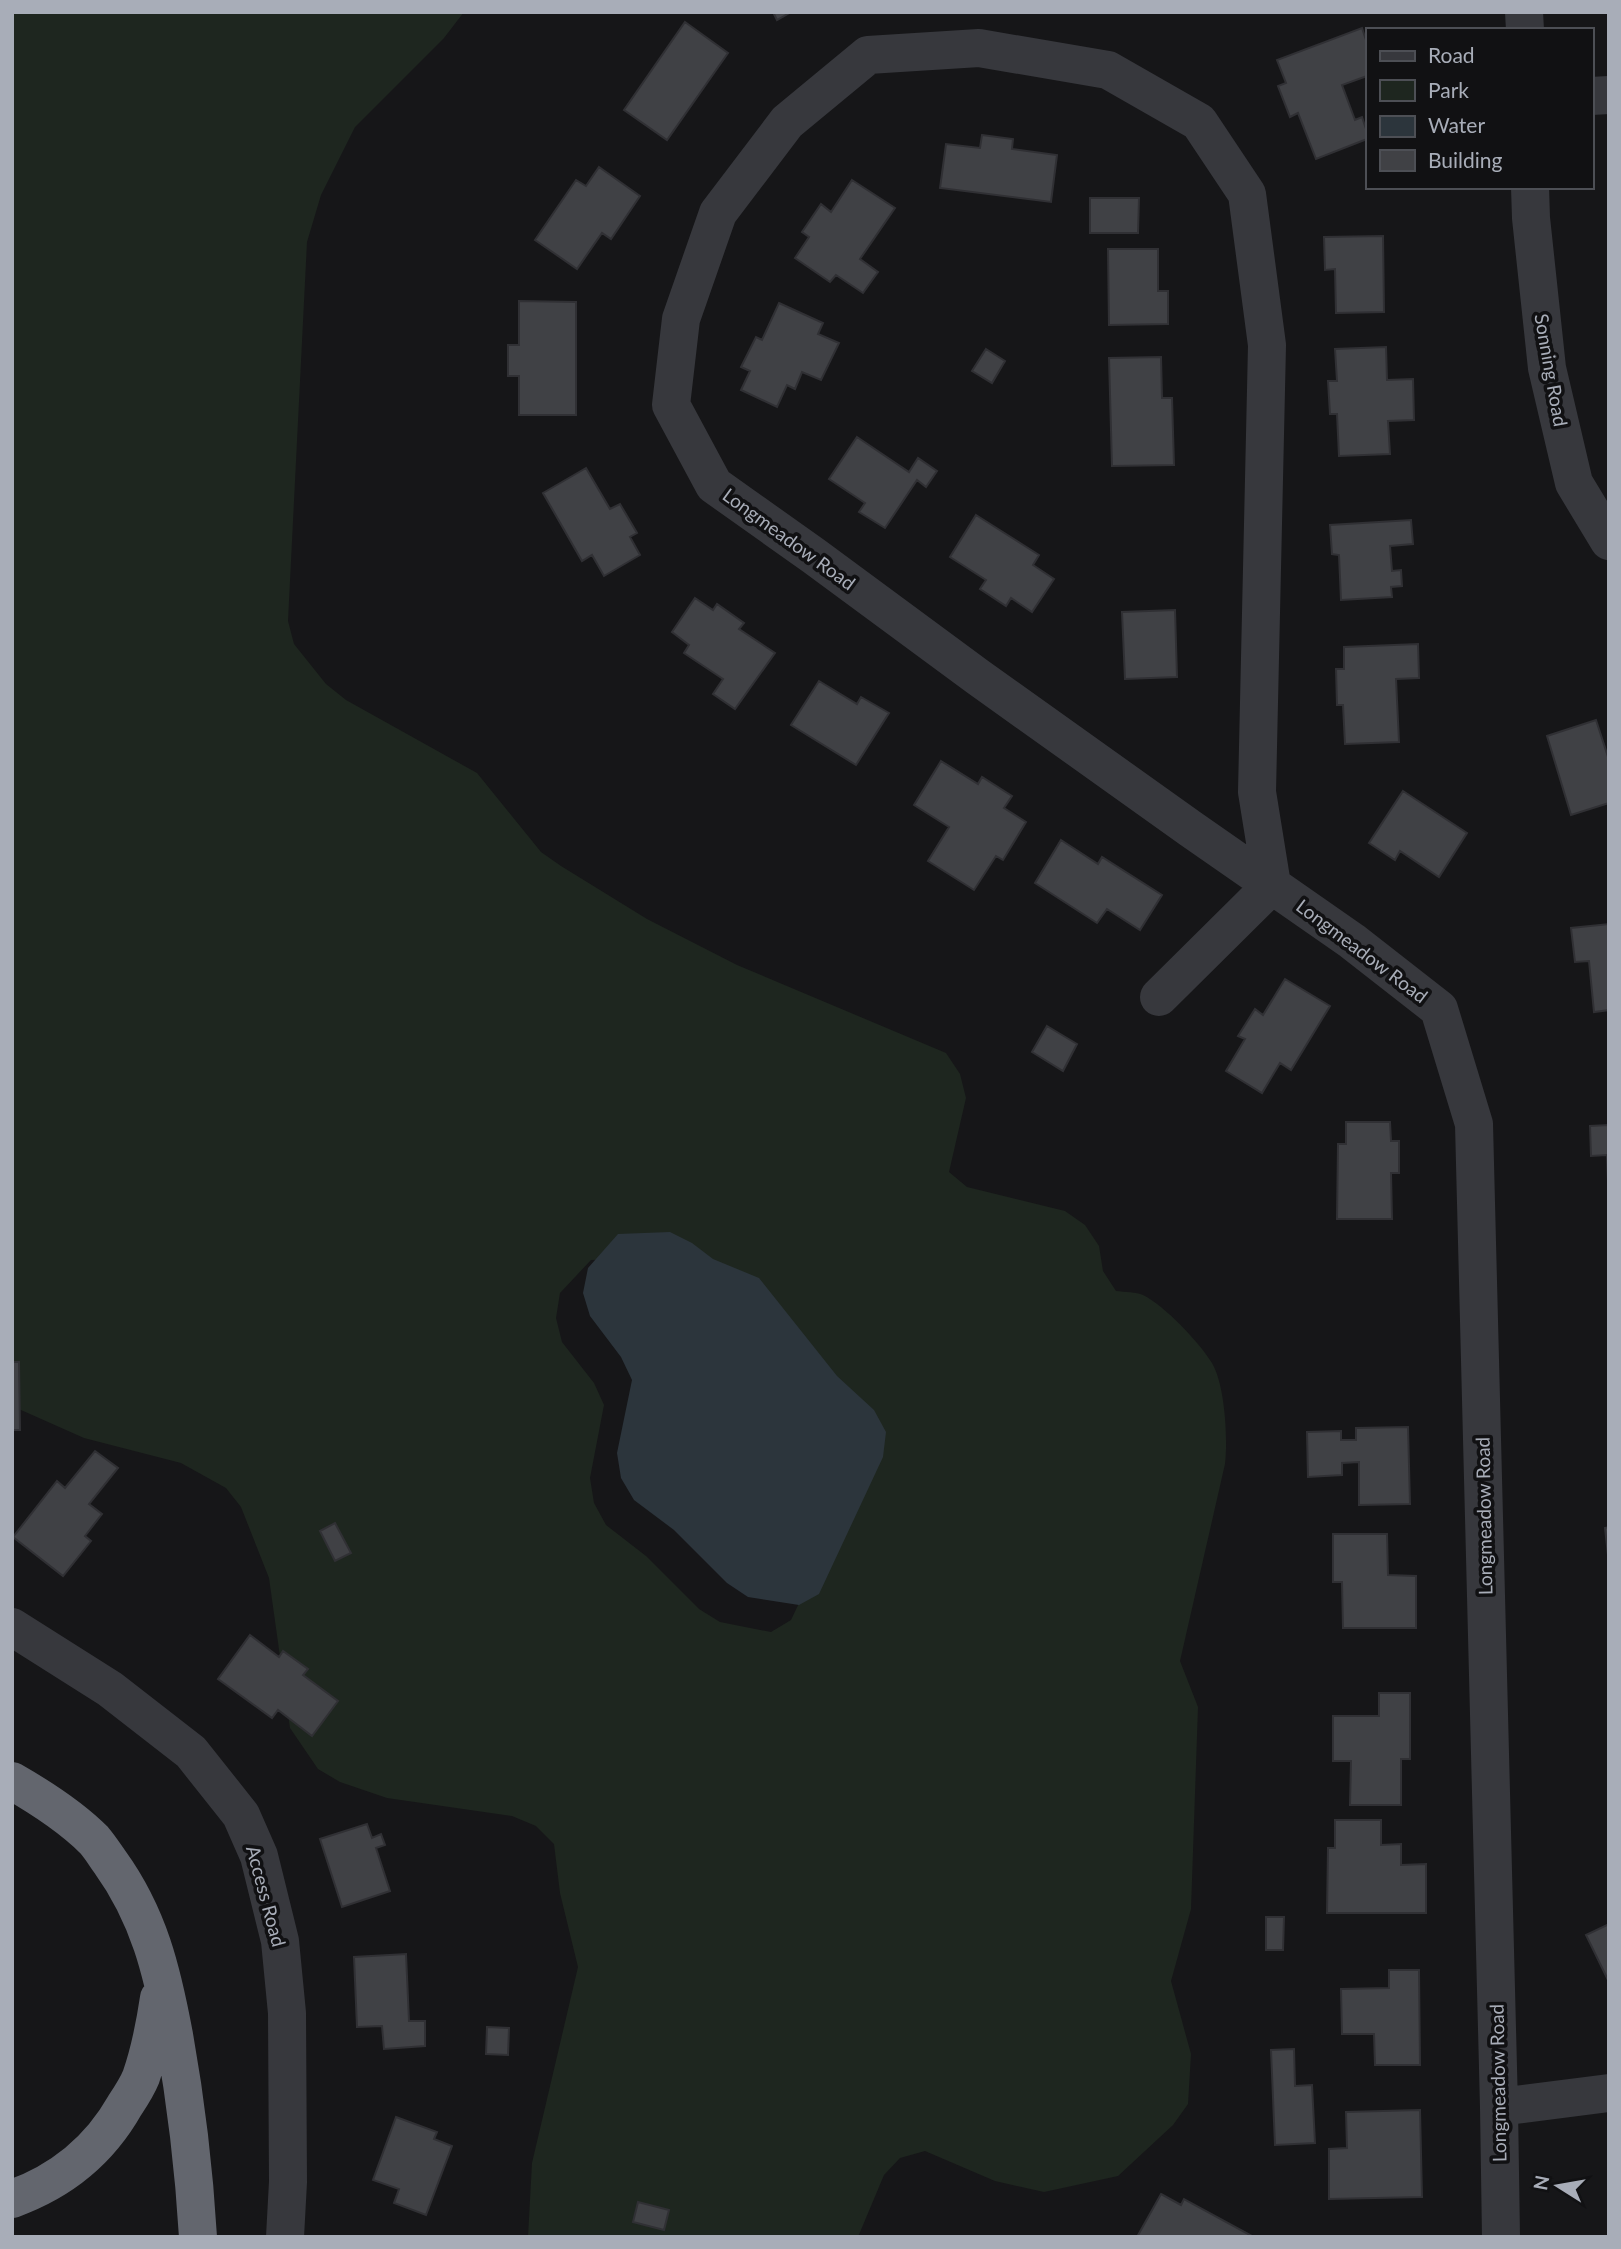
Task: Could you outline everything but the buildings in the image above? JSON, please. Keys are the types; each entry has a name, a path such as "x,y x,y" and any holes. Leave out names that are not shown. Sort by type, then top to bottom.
{"highway":[{"path":"14,1782 58,1811 94,1841 128,1886 149,1931 163,1975 186,2098 198,2237"},
{"path":"12,2199 39,2190 80,2163 112,2128 140,2080 154,2035 163,1975"}],"street":[{"name":"Longmeadow Road","path":"1272,885 1257,792 1267,345 1247,194 1199,122 1108,70 979,48 868,55 787,122 718,213 681,319 671,405 714,485 814,555 978,677 1272,885 1352,941 1439,1009 1474,1124 1501,2237"},
{"name":"Sonning Road","path":"1530,189 1547,368 1574,483 1609,541"},
{"path":"1159,997 1272,885"},
{"name":"Access Road","path":"12,1627 110,1689 191,1752 241,1815 246,1826 259,1856 282,1953 287,2013 288,2182 285,2237"},
{"path":"1499,2107 1609,2093"}],"green space":[{"path":"12,12 464,12 444,38 355,127 321,195 307,242 288,621 294,644 326,684 346,700 477,773 541,852 561,866 647,919 737,965 946,1053 960,1074 966,1098 949,1172 967,1187 1065,1211 1085,1225 1099,1246 1103,1271 1116,1291 1143,1295 1152,1300 1190,1335 1212,1363 1220,1384 1224,1412 1225,1464 1180,1661 1198,1707 1191,1909 1171,1981 1191,2054 1188,2104 1173,2125 1118,2176 1044,2192 995,2181 925,2151 900,2158 884,2175 858,2237 528,2237 532,2163 578,1967 560,1893 554,1844 536,1826 512,1816 387,1798 340,1782 318,1769 290,1728 269,1578 241,1507 226,1488 181,1463 84,1438 12,1406","holes":["642,1258 856,1483 791,1620 771,1632 720,1622 699,1609 646,1556 606,1525 594,1503 590,1478 604,1405 594,1383 562,1342 556,1318 560,1293 591,1260"]}],"water":[{"path":"670,1232 692,1243 713,1259 759,1278 837,1376 874,1410 886,1432 883,1457 819,1594 799,1605 748,1597 727,1583 674,1530 634,1500 621,1478 617,1453 632,1380 621,1357 590,1316 583,1293 588,1268 618,1234"}]}
